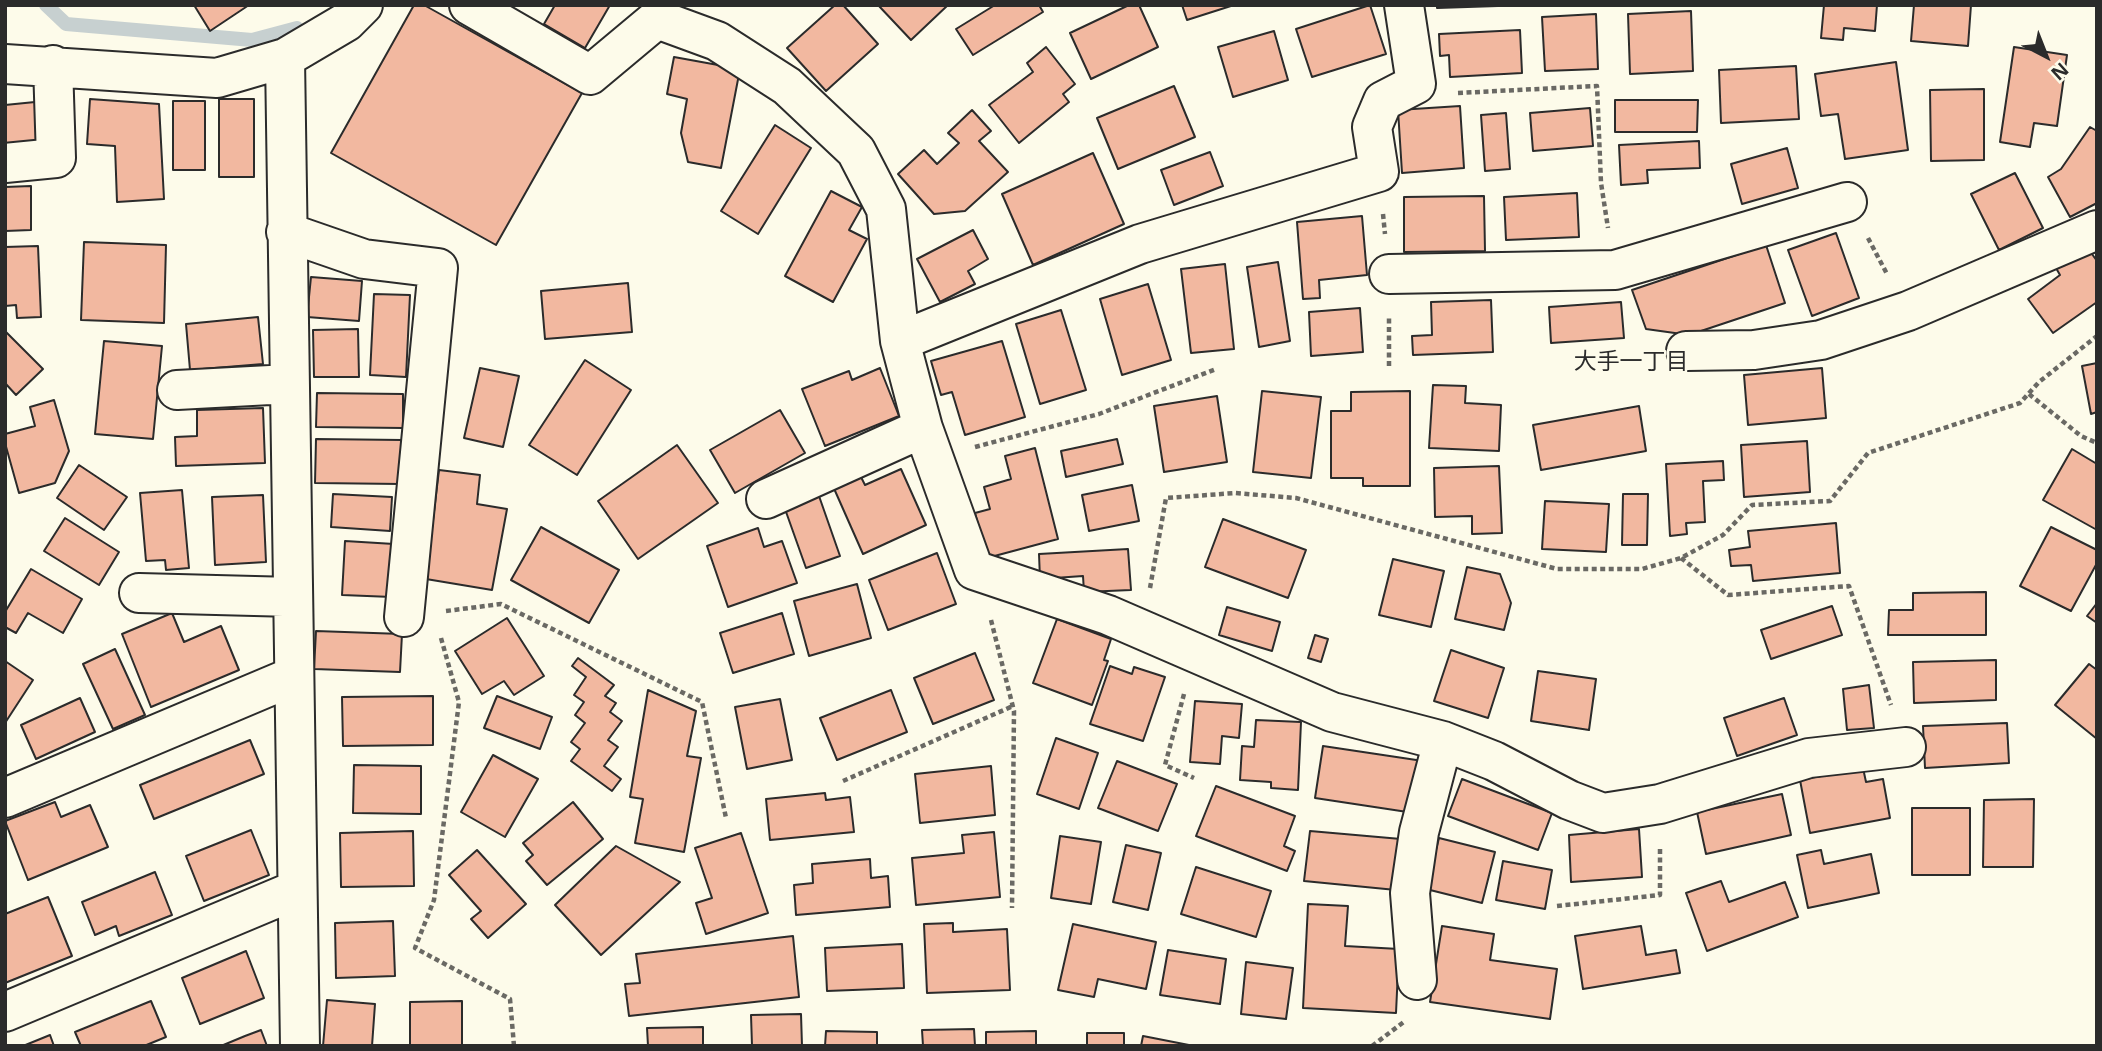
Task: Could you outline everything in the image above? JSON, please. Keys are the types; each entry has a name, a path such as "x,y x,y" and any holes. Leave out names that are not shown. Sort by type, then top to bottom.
{"street":[{"path":"5,64 53,65 217,78 285,58 346,22 363,5"},
{"path":"470,5 590,75 657,19 717,41 787,86 856,151 886,209 900,341 929,443 974,570 1108,615 1332,712 1443,741 1494,761 1569,800 1603,813 1660,804 1809,758 1906,747"},
{"path":"900,341 1140,244 1379,172 1372,127 1383,101 1416,84 1404,5"},
{"path":"285,58 300,1046"},
{"path":"5,163 56,158 53,65"},
{"path":"1389,274 1615,270 1847,202"},
{"path":"1686,351 1754,350 1821,340 1908,311 2097,230"},
{"path":"286,232 364,259 438,268 404,617"},
{"path":"177,390 289,384"},
{"path":"766,499 929,443"},
{"path":"139,593 293,597"},
{"path":"5,797 294,676"},
{"path":"1417,980 1410,893 1419,832 1443,741"},
{"path":"5,1012 296,890"}],"path":[{"path":"1416,84 1443,93 1597,86 1601,183 1615,270"},
{"path":"1379,172 1389,274"},
{"path":"1847,202 1908,311"},
{"path":"1142,630 1166,498 1236,493 1296,498 1557,569 1642,569 1681,558 1723,535 1752,505 1830,501 1868,453 2020,403 2039,382 2097,336"},
{"path":"929,443 1099,414 1216,369"},
{"path":"2029,394 2081,436 2097,443"},
{"path":"1681,558 1728,595 1849,586 1906,747"},
{"path":"974,570 985,594 1013,706 1012,908"},
{"path":"404,617 501,604 702,702 726,818"},
{"path":"404,617 442,639 458,702 434,900 415,948 510,999 514,1046"},
{"path":"1194,778 1165,765 1195,653"},
{"path":"843,781 1013,706"},
{"path":"1557,906 1660,895 1660,804"}],"building":[{"path":"194,5 249,5 210,31"},
{"path":"414,5 424,5 582,93 496,245 331,153"},
{"path":"555,5 610,5 585,48 544,24"},
{"path":"835,5 843,5 878,44 826,91 787,48"},
{"path":"878,5 948,5 911,40"},
{"path":"995,5 1039,5 1043,12 973,55 956,29"},
{"path":"1129,5 1139,5 1158,47 1091,79 1070,33"},
{"path":"1182,5 1234,5 1187,20"},
{"path":"1370,5 1386,54 1312,77 1296,29"},
{"path":"1437,5 1498,5 1498,6 1437,8"},
{"path":"1824,5 1877,5 1875,31 1844,28 1843,40 1821,38"},
{"path":"1914,5 1971,5 1968,46 1911,41"},
{"path":"1691,11 1693,71 1630,74 1628,14"},
{"path":"1596,14 1598,69 1545,71 1542,17"},
{"path":"1520,30 1522,73 1450,77 1449,55 1440,56 1439,34"},
{"path":"1274,31 1288,80 1233,97 1218,47"},
{"path":"1046,47 1075,84 1063,94 1069,102 1019,143 989,105 1033,72 1027,63"},
{"path":"2014,47 2067,55 2057,126 2034,123 2030,147 2000,142"},
{"path":"674,57 740,69 721,168 688,162 681,133 687,99 667,94"},
{"path":"1896,62 1908,150 1845,159 1838,114 1821,116 1815,74"},
{"path":"1796,66 1799,119 1721,123 1719,70"},
{"path":"1174,86 1195,137 1118,169 1097,118"},
{"path":"1984,89 1984,160 1931,161 1930,90"},
{"path":"90,99 159,104 164,199 117,202 115,146 87,144"},
{"path":"219,99 254,99 254,177 219,177"},
{"path":"1615,100 1698,100 1697,132 1615,132"},
{"path":"173,101 205,101 205,170 173,170"},
{"path":"35,102 38,143 5,146 5,105"},
{"path":"1460,106 1464,168 1402,173 1398,110"},
{"path":"1590,108 1593,146 1533,151 1530,113"},
{"path":"972,110 991,131 979,141 1008,172 965,211 934,214 898,174 924,150 937,164 959,143 948,133"},
{"path":"1506,113 1510,169 1485,171 1481,115"},
{"path":"775,125 811,148 758,234 721,211"},
{"path":"2090,127 2097,131 2097,203 2070,217 2048,177 2061,169"},
{"path":"1699,141 1700,168 1647,170 1648,183 1621,185 1619,145"},
{"path":"1787,148 1798,188 1742,204 1731,164"},
{"path":"1210,152 1223,186 1174,205 1161,170"},
{"path":"1093,153 1124,224 1033,265 1002,194"},
{"path":"2015,173 2043,228 1999,250 1971,194"},
{"path":"31,186 31,230 5,231 5,187"},
{"path":"831,191 862,207 849,230 867,239 833,302 785,276"},
{"path":"1577,193 1579,237 1506,240 1504,197"},
{"path":"1484,196 1485,251 1404,252 1404,197"},
{"path":"1362,216 1367,275 1319,280 1320,298 1303,299 1297,222"},
{"path":"973,230 988,259 968,271 975,284 940,302 917,259"},
{"path":"1836,233 1859,298 1812,316 1788,250"},
{"path":"84,242 166,245 164,323 81,320"},
{"path":"1766,245 1785,303 1689,335 1646,329 1632,290"},
{"path":"38,246 41,317 17,318 16,305 5,306 5,247"},
{"path":"2087,247 2097,261 2097,302 2053,333 2028,299 2060,275 2056,268"},
{"path":"1278,262 1290,341 1259,347 1247,267"},
{"path":"1225,264 1234,349 1191,353 1181,269"},
{"path":"311,277 362,281 359,321 307,317"},
{"path":"628,283 632,332 545,339 541,291"},
{"path":"1148,284 1171,360 1122,375 1100,299"},
{"path":"374,294 410,295 406,377 370,375"},
{"path":"1491,300 1493,352 1413,355 1412,336 1432,335 1431,302"},
{"path":"1621,302 1624,338 1551,343 1549,307"},
{"path":"1360,308 1363,352 1311,356 1309,312"},
{"path":"1061,310 1086,390 1040,404 1016,324"},
{"path":"258,317 263,364 190,370 186,324"},
{"path":"358,329 359,377 314,377 313,330"},
{"path":"5,331 43,369 16,395 5,383"},
{"path":"104,341 162,346 153,439 95,434"},
{"path":"1002,341 1025,417 965,435 952,392 941,395 931,361"},
{"path":"585,360 631,390 577,475 529,445"},
{"path":"2097,363 2097,412 2091,414 2082,366"},
{"path":"480,368 519,376 503,447 464,438"},
{"path":"880,368 899,416 825,446 802,389 849,371 852,380"},
{"path":"1822,368 1826,418 1748,425 1744,375"},
{"path":"1433,385 1466,386 1465,403 1501,405 1499,451 1429,448"},
{"path":"1262,391 1321,397 1311,478 1253,472"},
{"path":"1410,391 1410,486 1363,486 1363,478 1331,478 1331,411 1351,411 1351,392"},
{"path":"317,393 403,394 403,428 316,427"},
{"path":"1217,396 1227,462 1164,472 1154,406"},
{"path":"54,400 69,451 55,483 19,493 5,434 35,426 30,407"},
{"path":"1639,406 1646,451 1541,470 1533,425"},
{"path":"263,408 265,463 176,466 175,437 197,436 197,410"},
{"path":"780,410 805,453 735,493 710,450"},
{"path":"316,439 402,440 401,484 315,483"},
{"path":"1117,439 1123,464 1066,477 1061,451"},
{"path":"1807,441 1810,492 1744,497 1741,445"},
{"path":"677,445 718,503 638,559 598,501"},
{"path":"1035,448 1058,539 987,558 975,513 990,509 984,487 1011,479 1005,456"},
{"path":"2072,449 2097,464 2097,530 2043,500"},
{"path":"1723,461 1724,480 1703,481 1705,522 1686,523 1687,534 1670,536 1666,464"},
{"path":"79,465 127,497 104,530 57,498"},
{"path":"1499,466 1502,533 1472,534 1472,516 1435,517 1434,468"},
{"path":"901,469 926,525 863,554 832,484 859,473 865,485"},
{"path":"439,470 480,475 477,504 507,509 492,590 426,579"},
{"path":"1132,485 1139,521 1089,531 1082,495"},
{"path":"182,490 189,568 166,570 165,560 146,561 140,493"},
{"path":"333,494 392,497 390,531 331,527"},
{"path":"1623,494 1648,494 1647,545 1622,545"},
{"path":"263,495 266,562 215,565 212,497"},
{"path":"819,496 840,556 806,568 785,509"},
{"path":"1545,501 1609,504 1606,552 1542,549"},
{"path":"65,518 119,552 99,585 44,551"},
{"path":"1223,519 1306,550 1288,598 1205,567"},
{"path":"1836,523 1840,573 1753,581 1751,565 1731,566 1729,550 1750,547 1748,531"},
{"path":"541,527 619,570 589,623 511,580"},
{"path":"2051,527 2097,550 2097,563 2071,611 2020,586"},
{"path":"758,528 764,547 782,541 797,583 728,607 707,546"},
{"path":"345,541 394,544 392,597 342,595"},
{"path":"1128,549 1131,590 1084,592 1083,576 1040,579 1039,554"},
{"path":"937,553 956,604 888,630 869,580"},
{"path":"1393,559 1444,571 1431,627 1379,615"},
{"path":"1467,567 1500,574 1511,603 1504,630 1455,619"},
{"path":"31,569 82,599 63,633 28,613 16,633 5,627 5,612"},
{"path":"857,584 871,638 809,656 794,601"},
{"path":"1986,592 1986,635 1888,635 1889,610 1913,610 1913,593"},
{"path":"2097,603 2097,623 2087,616"},
{"path":"1832,606 1842,635 1771,659 1761,630"},
{"path":"1227,607 1280,622 1272,651 1219,635"},
{"path":"172,613 184,642 221,626 239,670 151,707 122,634"},
{"path":"782,613 794,654 733,673 720,633"},
{"path":"507,618 544,676 514,695 504,681 482,694 455,651"},
{"path":"1057,619 1111,639 1104,660 1108,661 1092,705 1033,683"},
{"path":"316,631 402,634 400,672 314,669"},
{"path":"1315,635 1328,639 1321,662 1308,658"},
{"path":"115,649 145,715 113,729 83,664"},
{"path":"1451,650 1504,668 1488,718 1434,701"},
{"path":"975,653 994,700 933,724 914,678"},
{"path":"578,658 614,685 605,696 616,703 610,712 622,721 608,740 618,747 604,766 621,779 612,791 571,761 580,749 571,742 585,723 575,715 584,702 574,695 586,677 572,666"},
{"path":"1996,660 1996,700 1914,703 1913,662"},
{"path":"5,661 33,680 5,723"},
{"path":"2089,664 2097,670 2097,739 2055,705"},
{"path":"1110,666 1132,674 1134,667 1165,677 1143,741 1090,724"},
{"path":"1538,671 1596,679 1589,730 1531,721"},
{"path":"1869,685 1874,728 1847,730 1843,689"},
{"path":"648,690 696,711 687,756 701,758 684,852 635,843 643,799 630,797"},
{"path":"891,690 907,732 837,760 820,718"},
{"path":"433,696 433,745 343,746 342,697"},
{"path":"497,696 552,717 540,749 484,728"},
{"path":"80,698 95,732 36,759 21,725"},
{"path":"1784,698 1797,735 1737,756 1724,718"},
{"path":"780,699 792,760 747,769 735,707"},
{"path":"1195,701 1242,704 1239,738 1222,736 1220,764 1190,762"},
{"path":"1256,720 1301,722 1298,790 1271,788 1271,782 1240,780 1242,746 1254,747"},
{"path":"2007,723 2009,763 1925,768 1923,726"},
{"path":"1056,738 1098,753 1079,809 1037,794"},
{"path":"250,740 264,774 154,819 140,785"},
{"path":"1323,746 1423,761 1414,813 1315,798"},
{"path":"493,755 538,779 505,837 461,812"},
{"path":"1117,761 1177,784 1158,831 1098,808"},
{"path":"354,765 421,766 421,814 353,813"},
{"path":"991,766 995,815 920,823 915,774"},
{"path":"1863,768 1866,782 1883,779 1890,818 1810,833 1800,780"},
{"path":"1462,779 1552,813 1538,850 1448,816"},
{"path":"1216,786 1295,816 1284,846 1295,851 1287,871 1196,836"},
{"path":"825,793 826,800 850,797 854,832 770,840 766,799"},
{"path":"1782,794 1791,835 1706,854 1697,812"},
{"path":"2034,799 2033,867 1983,867 1984,800"},
{"path":"55,802 61,817 90,805 108,847 28,880 5,821"},
{"path":"573,802 603,839 547,885 526,861 533,855 523,843"},
{"path":"1912,808 1970,808 1970,875 1912,875"},
{"path":"1639,829 1642,877 1571,882 1569,835"},
{"path":"251,830 269,875 204,901 186,856"},
{"path":"413,831 414,886 341,887 340,833"},
{"path":"1310,831 1401,839 1396,890 1304,881"},
{"path":"994,832 1000,897 916,905 912,858 964,853 962,835"},
{"path":"741,833 768,913 706,934 696,903 712,898 695,848"},
{"path":"1060,836 1101,842 1091,904 1051,898"},
{"path":"1439,838 1495,852 1482,903 1426,889"},
{"path":"1126,845 1161,853 1148,910 1113,902"},
{"path":"616,846 680,882 601,955 555,905"},
{"path":"477,850 526,904 488,938 471,919 481,911 449,875"},
{"path":"1821,850 1824,864 1871,854 1879,893 1808,908 1797,855"},
{"path":"870,859 871,878 888,876 890,907 796,915 794,885 813,883 812,864"},
{"path":"1503,861 1552,870 1545,909 1496,900"},
{"path":"1196,867 1271,891 1256,937 1181,914"},
{"path":"155,872 172,915 119,936 116,926 95,935 82,902"},
{"path":"1721,881 1729,902 1785,882 1798,917 1707,951 1686,893"},
{"path":"48,897 72,956 5,983 5,914"},
{"path":"1308,904 1348,906 1345,946 1399,949 1396,1013 1303,1008"},
{"path":"393,921 395,976 336,978 335,923"},
{"path":"953,923 953,932 1007,929 1010,990 927,993 924,924"},
{"path":"1073,924 1156,942 1146,989 1098,979 1094,997 1058,990"},
{"path":"1442,926 1494,934 1490,960 1557,969 1550,1019 1430,1002"},
{"path":"1641,926 1646,955 1676,950 1680,973 1583,989 1575,936"},
{"path":"793,936 799,997 629,1016 625,984 640,983 636,954"},
{"path":"902,944 904,988 827,991 825,948"},
{"path":"1168,950 1226,959 1220,1004 1160,995"},
{"path":"246,951 264,998 200,1024 182,978"},
{"path":"1246,962 1293,968 1286,1019 1241,1014"},
{"path":"327,1000 375,1004 372,1046 323,1046"},
{"path":"151,1001 166,1037 144,1046 81,1046 75,1032"},
{"path":"462,1001 462,1046 410,1046 410,1002"},
{"path":"801,1014 802,1046 752,1046 751,1015"},
{"path":"703,1027 703,1046 648,1046 647,1028"},
{"path":"974,1029 975,1046 923,1046 922,1030"},
{"path":"261,1030 267,1046 221,1046 245,1036"},
{"path":"826,1031 877,1032 877,1046 825,1046"},
{"path":"1036,1031 1036,1046 986,1046 986,1032"},
{"path":"1087,1033 1124,1033 1124,1046 1087,1046"},
{"path":"50,1035 54,1046 23,1046"},
{"path":"1143,1036 1194,1046 1141,1046"}],"waterway":[{"path":"46,5 66,24 252,40 297,28"}],"district":[{"name":"大手一丁目","path":"1631,362"}]}
